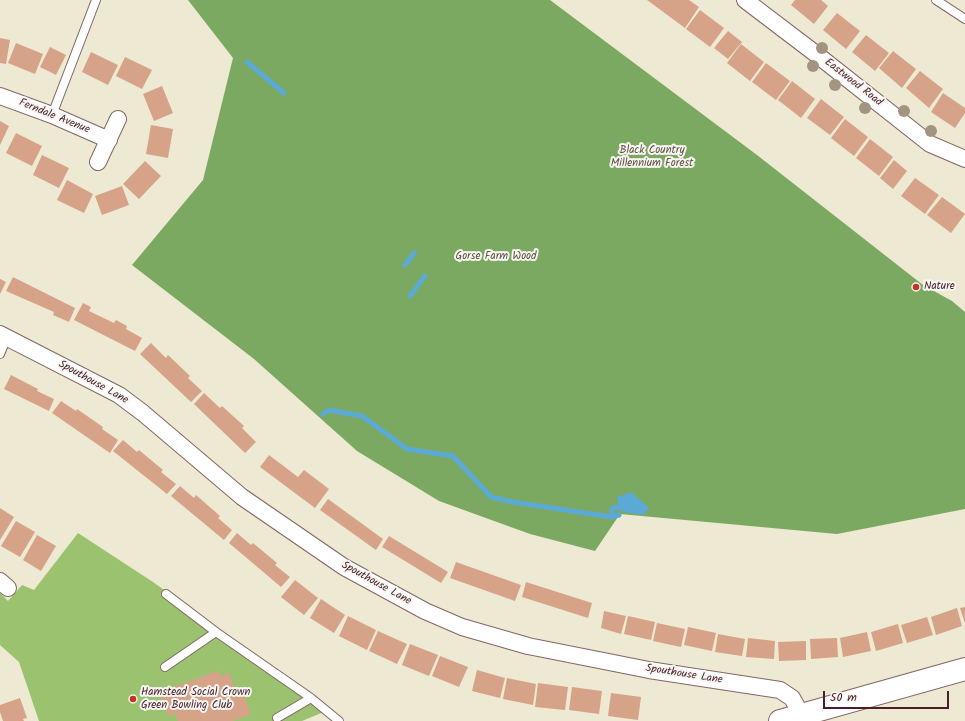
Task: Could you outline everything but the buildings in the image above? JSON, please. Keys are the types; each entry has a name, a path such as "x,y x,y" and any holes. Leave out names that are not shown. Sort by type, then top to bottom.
{"main road":[{"path":"780,721 965,669"}],"street":[{"name":"Eastwood Road","path":"744,0 816,54 930,144 965,159"},
{"name":"Ferndale Avenue","path":"0,96 52,115 108,140"},
{"path":"98,162 118,119"},
{"name":"Spouthouse Lane","path":"3,336 119,395 143,413 242,497 344,567 426,611 462,627 528,646 649,670 780,690 792,698 801,714"}],"lane":[{"path":"52,115 96,0"},
{"path":"936,0 965,19"},
{"path":"0,354 3,336"},
{"path":"166,594 216,632 311,698 339,721"},
{"path":"166,667 216,632"},
{"path":"276,718 311,698"}],"green space":[{"name":"Gorse Farm Wood","path":"188,0 550,0 757,155 923,285 952,301 965,312 965,509 837,534 620,514 595,551 530,534 439,501 357,451 254,359 132,265 203,180 233,58"},
{"path":"78,533 153,582 331,709 302,721 39,721 19,662 0,645 0,593 8,601 22,585 34,590"}],"water":[{"path":"631,492 649,508 643,515 623,512 619,508 617,497"}],"waterway":[{"path":"247,62 284,93"},
{"path":"405,265 414,253"},
{"path":"410,296 425,276"},
{"path":"323,414 329,410 362,416 407,449 453,456 491,497 513,502 612,517 619,515"},
{"path":"612,517 612,509 615,507 619,508"}],"place":[{"name":"Nature","path":"916,287"},
{"name":"Hamstead Social Crown Green Bowling Club","path":"133,699"}],"park label":[{"name":"Black Country Millennium Forest","path":"652,157"}]}
